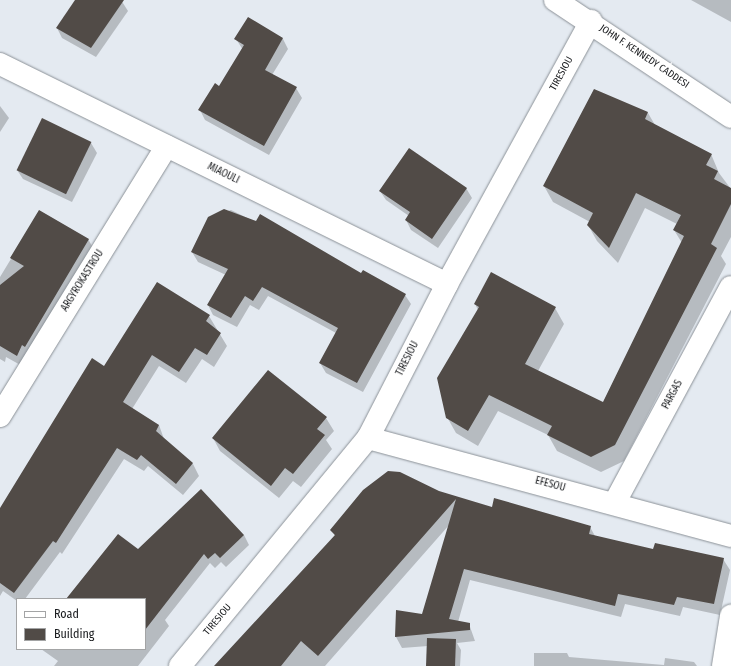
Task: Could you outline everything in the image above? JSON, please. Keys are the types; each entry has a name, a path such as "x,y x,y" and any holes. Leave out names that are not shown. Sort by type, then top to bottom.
{"street":[{"name":"JOHN F. KENNEDY CADDESI","path":"555,0 591,21 731,117"},
{"name":"TIRESIOU","path":"180,666 368,438 447,284 591,21"},
{"name":"MIAOULI","path":"0,64 447,284"},
{"name":"ARGYROKASTROU","path":"2,408 167,146"},
{"name":"PARGAS","path":"615,502 731,288"},
{"name":"EFESOU","path":"368,438 615,502 731,536"},
{"path":"723,666 731,616"}],"building":[{"path":"75,0 124,0 91,48 56,28"},
{"path":"248,17 283,38 265,70 297,87 264,146 198,110 215,83 219,86 244,45 234,39"},
{"path":"594,89 648,112 645,119 712,154 706,165 718,171 714,179 731,188 731,204 711,244 717,248 615,445 591,457 547,435 552,426 489,395 468,431 446,418 437,378 479,307 474,304 491,272 556,307 525,364 603,402 684,236 673,230 681,215 636,193 609,248 587,225 593,213 543,186"},
{"path":"42,118 91,142 66,194 17,170"},
{"path":"409,148 467,188 432,239 405,220 410,212 379,191"},
{"path":"224,209 256,221 260,214 361,273 363,270 406,294 357,383 319,363 338,328 262,287 253,301 245,296 231,318 207,305 228,269 191,252 208,217"},
{"path":"39,210 89,239 25,347 22,345 17,356 0,346 0,285 24,266 10,258"},
{"path":"157,282 210,315 206,321 221,333 207,355 195,348 179,372 152,355 123,402 159,425 156,431 193,463 176,484 141,455 137,460 117,448 56,543 53,541 14,593 0,583 0,508 92,358 104,366"},
{"path":"268,370 327,417 317,429 325,435 293,474 285,468 271,486 212,438"},
{"path":"388,471 400,472 439,491 492,507 494,498 591,526 589,534 653,549 655,543 724,558 714,604 677,597 674,605 618,594 615,606 464,569 449,619 470,623 470,630 395,637 396,610 422,614 456,499 318,656 301,641 281,666 214,666 335,535 330,530 363,490"},
{"path":"201,489 244,535 220,558 215,553 208,559 204,554 146,629 146,598 67,598 118,534 138,549"},
{"path":"427,638 456,639 455,666 426,666"}]}
